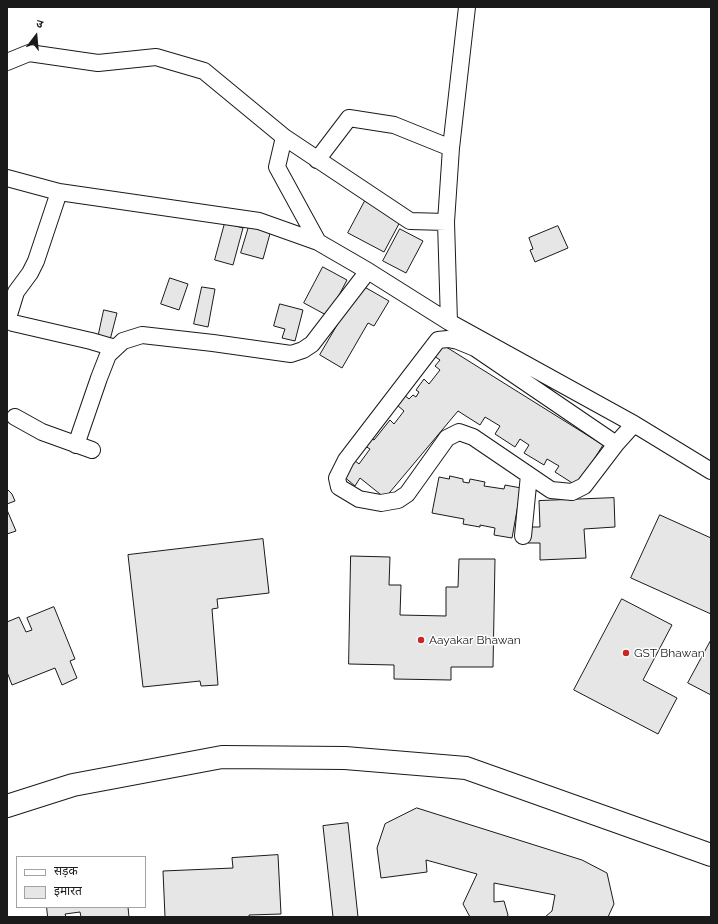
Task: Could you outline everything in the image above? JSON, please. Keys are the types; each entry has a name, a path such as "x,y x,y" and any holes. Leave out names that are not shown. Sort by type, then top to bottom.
{"street":[{"path":"449,322 446,222 451,148 467,7"},
{"path":"7,62 29,53 98,63 156,57 204,71 284,137 410,221 446,222"},
{"path":"317,160 350,118 394,125 451,148"},
{"path":"284,137 277,167 318,242"},
{"path":"7,178 59,192 259,221 318,242 449,322 634,424 711,472"},
{"path":"59,192 36,261 30,273 11,291 9,321 12,324 91,341 115,348"},
{"path":"76,445 108,355 123,341 142,335 291,354 303,350 312,344 368,272"},
{"path":"616,444 475,348 458,341 448,339 438,340 346,460 337,478 339,486 359,500 381,503 398,500 406,494 447,438 459,432 473,437 551,490 572,492 584,486 616,444 634,424"},
{"path":"15,417 42,432 92,450"},
{"path":"523,536 529,475"},
{"path":"7,806 73,785 222,757 345,758 466,768 711,855"}],"building":[{"path":"365,201 401,220 384,252 348,233"},
{"path":"225,223 243,228 233,265 215,260"},
{"path":"250,223 271,230 263,259 241,253"},
{"path":"558,226 568,248 535,262 530,250 533,249 529,238"},
{"path":"400,229 423,241 406,273 383,261"},
{"path":"323,267 347,280 328,316 304,303"},
{"path":"170,278 188,284 179,310 161,304"},
{"path":"361,285 389,301 374,326 368,323 342,368 320,355"},
{"path":"202,287 215,289 208,327 194,324"},
{"path":"280,304 303,310 295,341 282,338 285,329 274,326"},
{"path":"104,310 117,313 110,340 98,338"},
{"path":"443,345 603,445 577,486 555,472 559,466 547,459 544,465 524,453 529,445 520,439 515,447 495,434 500,426 485,417 480,425 458,411 385,498 360,478 355,486 342,475 354,460 359,464 370,449 365,446 371,438 374,440 390,420 394,424 404,411 397,405 404,395 409,399 413,395 416,397 419,392 416,390 424,379 429,384 440,370 435,366 440,360 434,356"},
{"path":"450,476 463,479 463,482 469,483 470,479 485,482 484,486 504,489 505,485 521,488 512,538 494,535 495,528 463,524 464,519 432,513 439,477 449,479"},
{"path":"7,489 12,494 15,501 7,504"},
{"path":"614,498 615,527 584,529 586,558 540,560 540,543 528,543 527,527 540,527 539,501"},
{"path":"7,510 16,531 7,534"},
{"path":"660,515 711,538 711,614 631,578"},
{"path":"263,539 269,593 217,599 218,608 212,609 218,685 201,686 200,681 143,687 128,555"},
{"name":"Aayakar Bhawan","path":"351,556 390,557 389,585 401,585 400,615 446,616 446,587 458,587 459,559 495,559 493,667 451,667 451,680 394,679 394,665 349,664"},
{"name":"GST Bhawan","path":"622,599 672,625 643,680 677,698 658,734 574,690"},
{"path":"54,607 75,659 70,661 77,678 62,685 55,668 12,685 7,672 7,622 19,617 26,632 32,630 27,618"},
{"path":"711,640 711,695 688,683"},
{"path":"417,808 582,860 607,873 614,904 608,917 545,917 552,911 555,895 494,883 494,902 504,901 508,915 507,917 470,917 463,904 477,874 426,860 427,872 381,878 377,848 385,824"},
{"path":"348,823 358,917 333,917 323,826"},
{"path":"278,855 281,914 249,915 249,917 165,917 163,871 233,868 232,858"},
{"path":"47,908 128,908 129,917 81,917 80,912 65,914 66,917 48,917"}],"place":[{"name":"Aayakar Bhawan","path":"421,640"},
{"name":"GST Bhawan","path":"626,653"}]}
